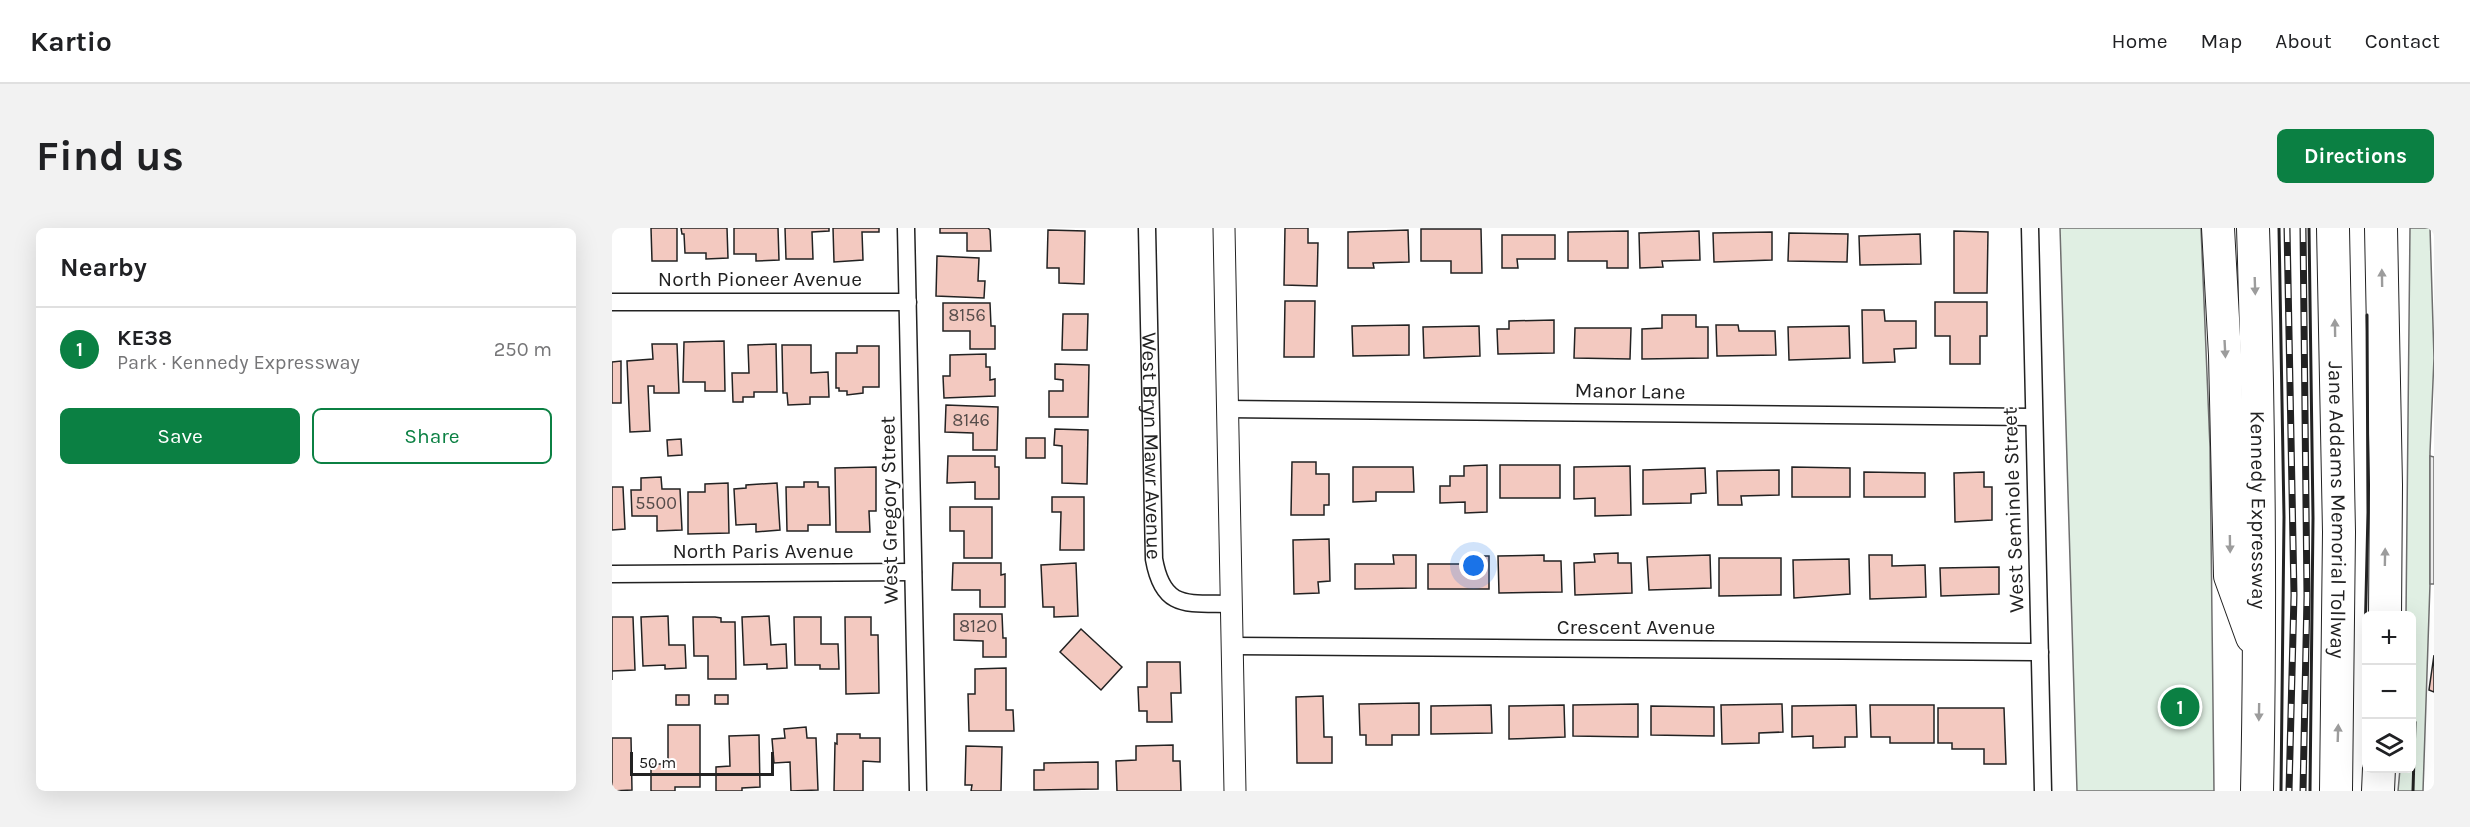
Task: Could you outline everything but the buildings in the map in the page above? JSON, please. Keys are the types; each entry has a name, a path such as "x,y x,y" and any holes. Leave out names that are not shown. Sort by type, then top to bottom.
{"highway":[{"path":"2218,228 2225,355 2230,576 2260,661"},
{"name":"Kennedy Expressway","path":"2253,228 2260,661 2257,791"},
{"name":"Jane Addams Memorial Tollway","path":"2333,228 2339,531 2336,791"},
{"path":"2382,232 2386,485 2385,611"},
{"path":"2378,791 2379,773"}],"street":[{"name":"West Gregory Street","path":"906,228 918,791"},
{"name":"West Bryn Mawr Avenue","path":"1147,228 1154,559 1158,579 1165,592 1180,602 1231,604"},
{"path":"1224,228 1235,791"},
{"name":"West Seminole Street","path":"2030,228 2043,791"},
{"name":"North Pioneer Avenue","path":"612,302 908,302"},
{"name":"Manor Lane","path":"1227,409 2033,417"},
{"name":"North Paris Avenue","path":"612,574 913,572"},
{"name":"Crescent Avenue","path":"1232,646 2040,652"}],"green space":[{"path":"2060,228 2201,228 2210,447 2214,791 2077,791"},
{"path":"2410,228 2430,228 2434,358 2423,791 2398,791 2400,773 2416,773 2416,611 2406,611"}],"shaded area":[{"path":"2430,456 2434,457 2434,584 2430,584"}],"railway":[{"path":"2287,228 2294,595 2289,791"},
{"path":"2303,228 2307,596 2303,791"}],"wall":[{"path":"2279,228 2284,517 2281,791"},
{"path":"2309,228 2313,518 2310,791"},
{"path":"2364,665 2368,512 2367,315"},
{"path":"2413,791 2414,773"}],"place":[{"name":"KE38","path":"2180,707"}]}
